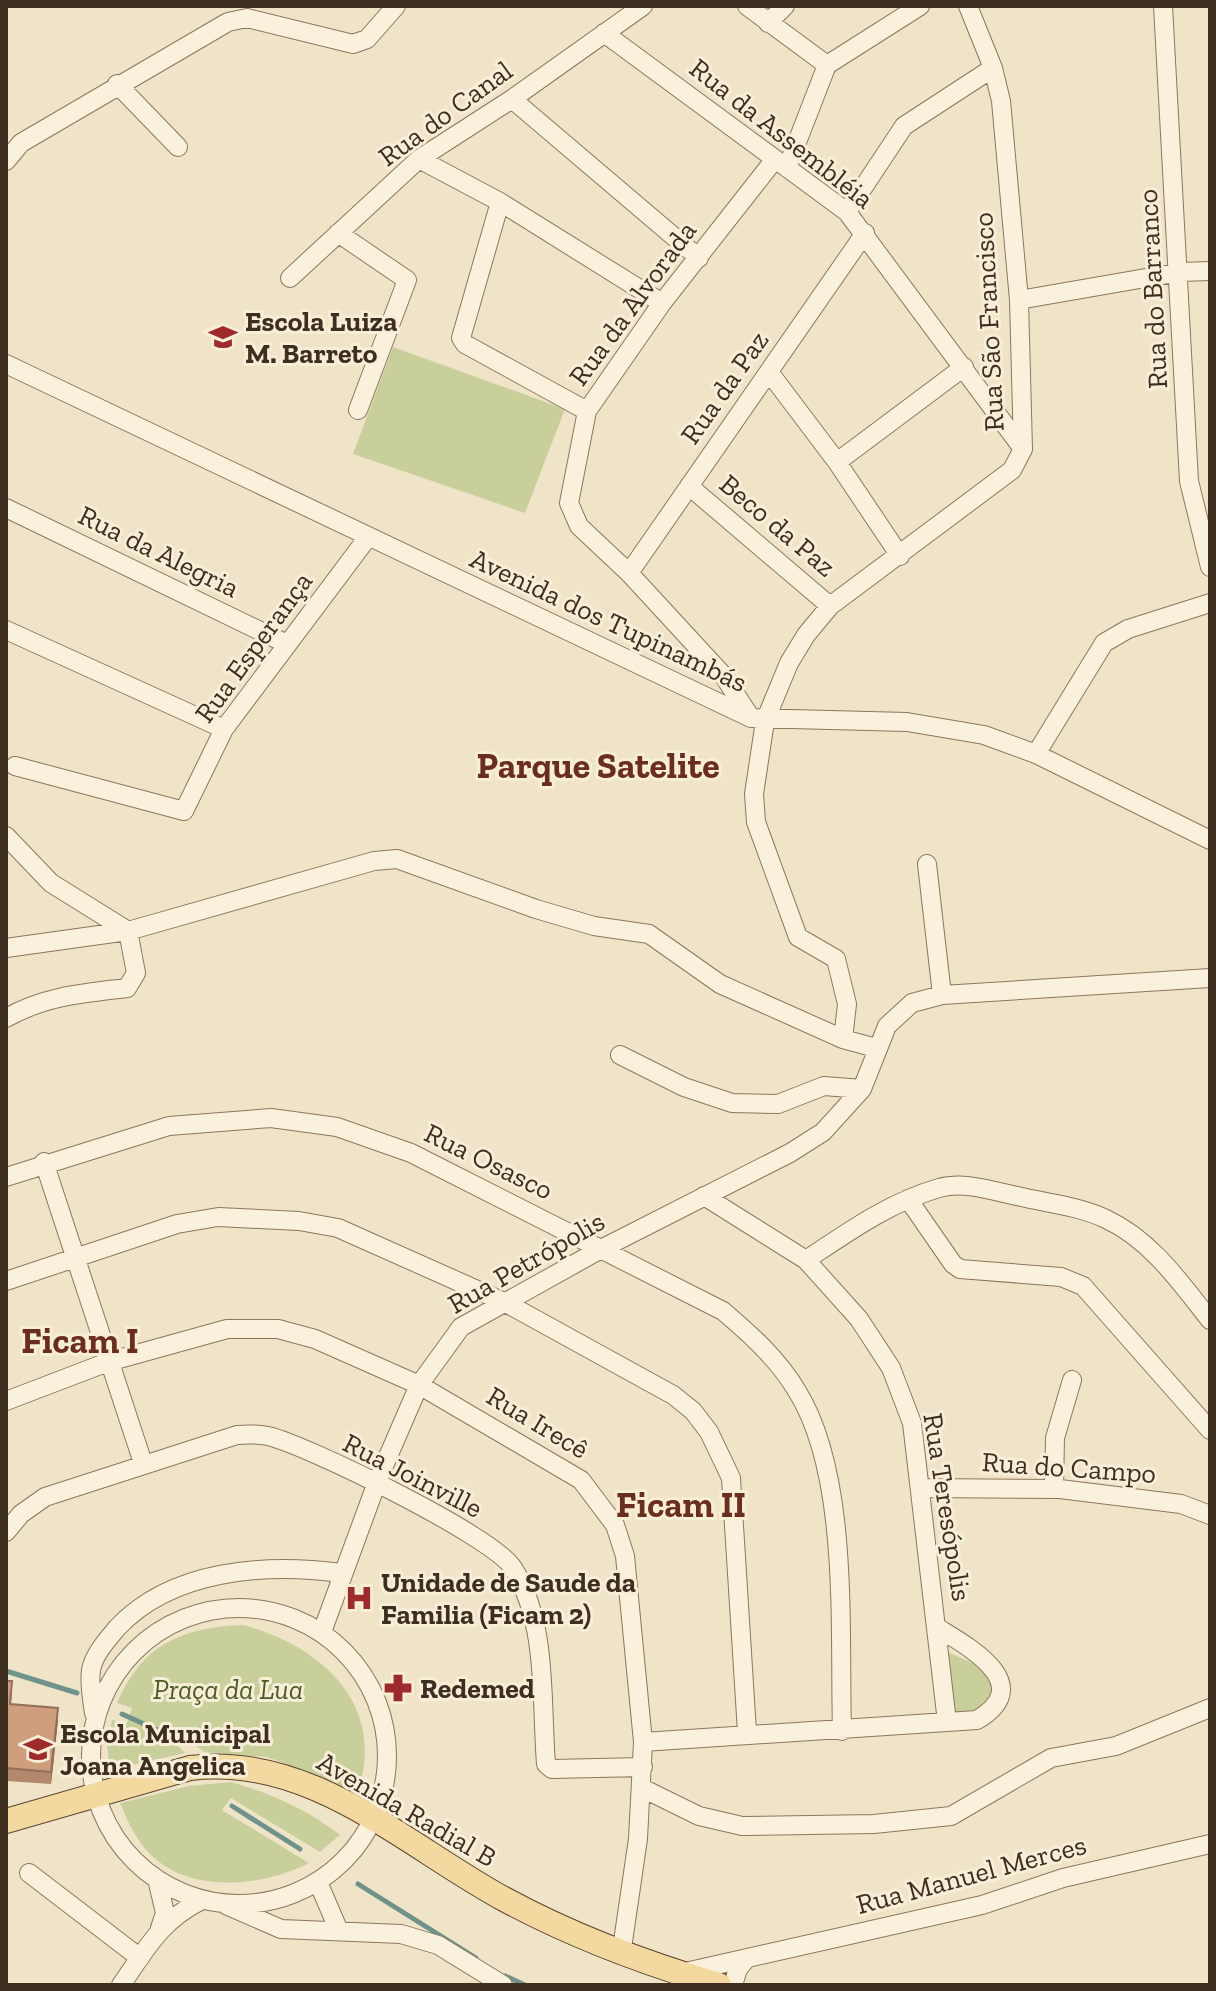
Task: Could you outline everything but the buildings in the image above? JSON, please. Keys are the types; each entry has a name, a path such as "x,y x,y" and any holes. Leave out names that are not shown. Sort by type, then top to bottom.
{"main road":[{"name":"Avenida Radial B","path":"6,1821 190,1768 230,1766 278,1773 312,1786 374,1820 501,1897 621,1955 719,1985"}],"street":[{"path":"6,161 21,143 117,84 237,19 247,18 353,44 367,39 396,6"},
{"name":"Rua do Canal","path":"290,278 419,159 512,99 643,6"},
{"path":"747,6 827,65 920,6"},
{"path":"768,23 785,6"},
{"name":"Rua São Francisco","path":"758,719 806,635 830,606 1012,470 1023,449 1019,300 1001,101 993,68 968,6"},
{"name":"Rua do Barranco","path":"1163,6 1180,272 1189,481 1210,567"},
{"name":"Rua da Assembléia","path":"604,33 847,212 1023,449"},
{"name":"Rua da Alvorada","path":"758,719 723,675 629,573 579,526 572,514 569,491 587,411 662,303 781,163 827,65"},
{"path":"847,212 904,126 993,68"},
{"path":"117,84 178,147"},
{"path":"512,99 699,258"},
{"path":"419,159 500,202 662,303"},
{"path":"500,202 461,338 465,344 587,411"},
{"path":"338,233 407,280 358,410"},
{"name":"Rua da Paz","path":"629,573 865,233"},
{"path":"1019,300 1180,272 1210,271"},
{"name":"Avenida dos Tupinambás","path":"6,364 758,719 907,722 984,735 1036,754 1210,840"},
{"path":"837,462 964,367"},
{"path":"769,372 837,462 900,556"},
{"name":"Beco da Paz","path":"689,486 830,606"},
{"name":"Rua da Alegria","path":"6,508 287,644"},
{"name":"Rua Esperança","path":"15,766 184,811 224,729 368,537"},
{"path":"1036,754 1104,643 1128,629 1210,603"},
{"path":"6,630 224,729"},
{"path":"721,704 723,675"},
{"path":"758,719 754,794 756,822 798,937 836,959 847,1004 843,1039"},
{"path":"6,836 51,883 128,931 136,973 131,986 55,996 36,1001 6,1018"},
{"path":"6,948 128,931 374,861 397,859 536,909 594,926 649,934 720,984 843,1039 876,1048"},
{"path":"927,864 942,995"},
{"name":"Rua Petrópolis","path":"322,1632 341,1573 419,1385 461,1327 603,1248 790,1153 823,1132 862,1089 876,1048 899,1012 912,1003 942,995 1210,978"},
{"path":"620,1055 684,1087 732,1103 778,1104 824,1086 862,1089"},
{"name":"Rua Osasco","path":"6,1177 44,1162 169,1126 271,1118 337,1127 411,1153 723,1311 762,1345 798,1392 825,1458 836,1548 842,1731"},
{"path":"44,1162 143,1463"},
{"path":"806,1260 864,1221 908,1199 942,1187 963,1186 1104,1218 1135,1235 1166,1266 1210,1320"},
{"name":"Rua Teresópolis","path":"704,1196 806,1260 859,1319 891,1368 912,1423 947,1722"},
{"path":"908,1199 953,1264 960,1269 1061,1277 1083,1286 1210,1430"},
{"path":"6,1281 177,1224 218,1217 259,1216 338,1228 504,1302 673,1395 693,1411 714,1442 731,1478 747,1732"},
{"name":"Rua Irecê","path":"6,1401 108,1362 227,1329 254,1327 315,1339 419,1385 581,1480 615,1525 625,1556 643,1742 642,1788 621,1955"},
{"path":"1054,1488 1055,1438 1072,1380"},
{"name":"Rua Joinville","path":"6,1532 21,1514 45,1497 143,1463 252,1434 270,1437 377,1482 492,1548 512,1566 528,1600 537,1643 546,1764 552,1769 643,1767"},
{"name":"Rua do Campo","path":"922,1488 1054,1488 1181,1504 1210,1515"},
{"path":"95,1719 92,1667 99,1651 132,1613 170,1589 204,1579 269,1569 341,1573"},
{"path":"254,1607 289,1615 322,1632 349,1654 369,1683 383,1716 388,1751 385,1786 374,1820 350,1856 318,1882 292,1895 258,1904 224,1904 202,1900 157,1879 128,1854 95,1795 90,1744 107,1687 120,1668 151,1636 183,1618 218,1608 254,1607"},
{"path":"132,1613 151,1636"},
{"name":"Rua Teresópolis","path":"643,1742 747,1732 842,1731 977,1720 987,1713 997,1697 999,1680 988,1660 938,1628"},
{"path":"642,1788 719,1822 742,1826 874,1824 951,1816 1051,1758 1116,1746 1210,1708"},
{"name":"Rua Manuel Merces","path":"680,1973 982,1905 1063,1878 1210,1844"},
{"path":"29,1873 140,1958"},
{"path":"157,1879 165,1913 160,1928"},
{"path":"318,1882 339,1931"},
{"path":"123,1984 160,1928 176,1913 202,1900"},
{"path":"224,1904 281,1929 401,1934 438,1945 501,1985"},
{"path":"733,1985 738,1969 747,1958"}],"green space":[{"path":"393,347 565,409 525,513 353,454"},
{"name":"Praça da Lua","path":"243,1625 291,1643 331,1673 347,1692 358,1713 364,1737 363,1769 355,1800 302,1770 267,1757 204,1752 180,1733 173,1741 185,1753 110,1770 107,1745 112,1720 127,1723 132,1708 117,1703 139,1667 152,1653 183,1635"},
{"path":"940,1649 990,1670 997,1688 977,1717 949,1720"},
{"name":"Praça da Lua","path":"231,1782 288,1803 340,1835 320,1852 231,1798 222,1810 309,1863 248,1881 203,1880 183,1875 147,1851 120,1803 189,1786"}],"waterway":[{"path":"6,1671 77,1693"},
{"path":"122,1714 184,1742"},
{"path":"232,1806 300,1849"},
{"path":"358,1884 476,1958"},
{"path":"505,1976 525,1985"}],"place":[{"name":"Escola Luiza M. Barreto","path":"223,337"},
{"name":"Unidade de Saude da Familia (Ficam 2)","path":"359,1598"},
{"name":"Redemed","path":"398,1688"},
{"name":"Escola Municipal Joana Angelica","path":"38,1749"}],"district":[{"name":"Parque Satelite","path":"598,765"},
{"name":"Ficam I","path":"80,1340"},
{"name":"Ficam II","path":"681,1504"}]}
